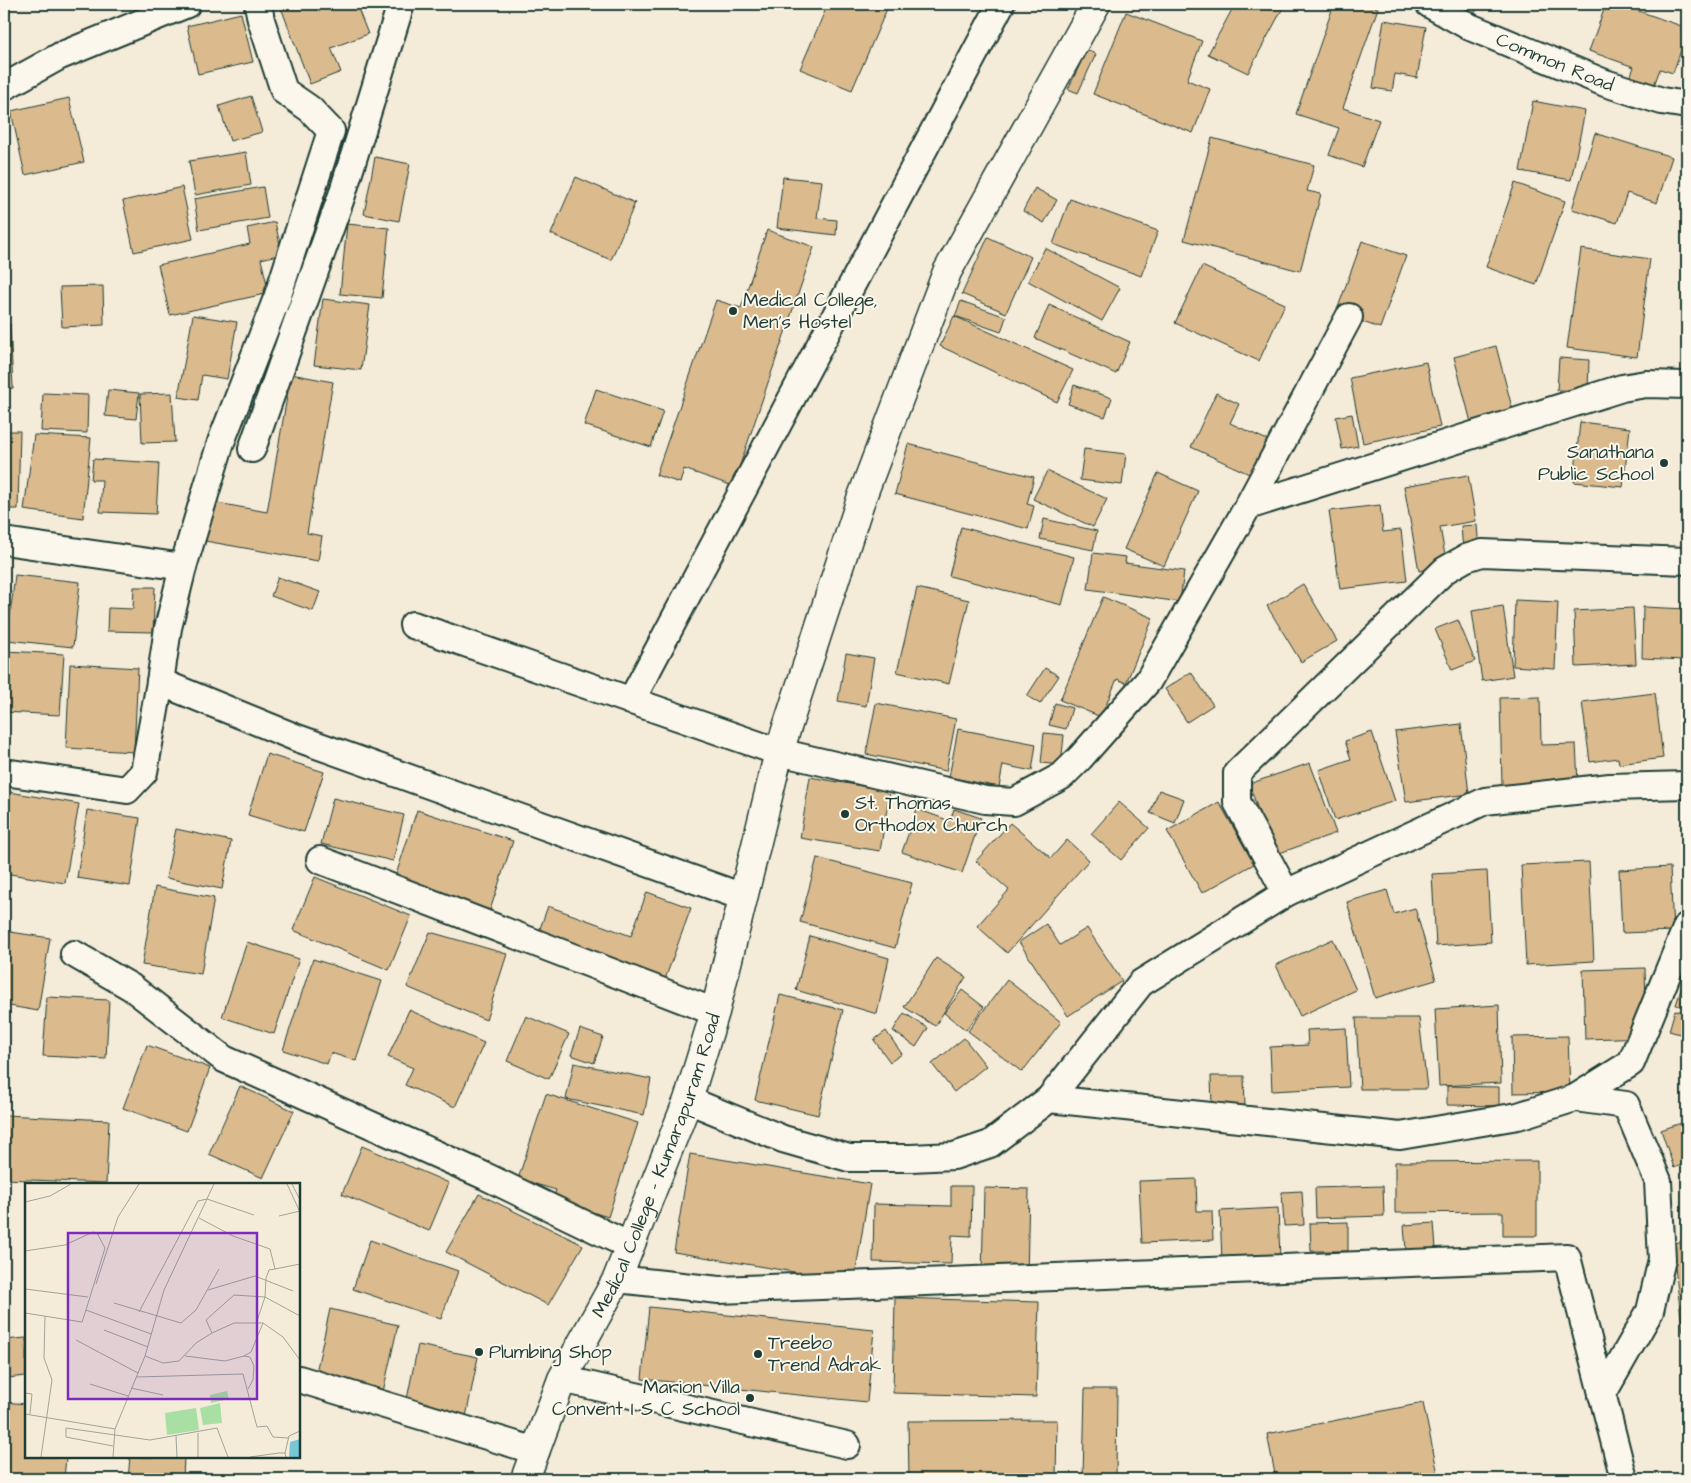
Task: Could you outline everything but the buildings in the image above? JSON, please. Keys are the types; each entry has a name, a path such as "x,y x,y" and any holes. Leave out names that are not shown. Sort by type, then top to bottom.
{"main road":[{"name":"Medical College - Kumarapuram Road","path":"525,1479 562,1379 617,1279 688,1100 715,1012 779,752 860,502 947,272 1096,4"}],"street":[{"path":"4,87 60,56 187,4"},
{"path":"4,772 127,790 144,772 168,628 183,566 221,442 277,298 331,131 310,109 284,91 261,20 258,4"},
{"path":"252,449 342,195 401,4"},
{"path":"631,701 1001,4"},
{"name":"Common Road","path":"1429,4 1470,27 1605,83 1662,101 1687,105"},
{"path":"413,625 779,752 985,800 1014,802 1062,776 1148,681 1248,506 1349,317"},
{"path":"1248,506 1622,388 1646,384 1687,385"},
{"path":"4,541 183,566"},
{"path":"1286,893 1238,802 1237,773 1445,570 1466,558 1482,554 1687,560"},
{"path":"160,682 297,738 743,897"},
{"path":"688,1100 783,1139 849,1158 954,1156 990,1144 1049,1099 1141,983 1286,893 1485,801 1610,787 1687,783"},
{"path":"320,860 715,1012"},
{"path":"1049,1099 1400,1136 1518,1116 1575,1098 1631,1063 1687,926"},
{"path":"74,954 131,987 224,1058 485,1176 630,1246"},
{"path":"1575,1098 1626,1105 1658,1181 1662,1259 1650,1311 1602,1395"},
{"path":"617,1279 718,1290 1567,1257 1624,1479"},
{"path":"300,1379 536,1451"},
{"path":"562,1379 847,1445"}],"place":[{"name":"Medical College, Men's Hostel","path":"733,311"},
{"name":"Sanathana Public School","path":"1664,463"},
{"name":"St. Thomas Orthodox Church","path":"845,814"},
{"name":"Plumbing Shop","path":"479,1352"},
{"name":"Treebo Trend Adrak","path":"758,1354"},
{"name":"Marion Villa Convent I S C School","path":"750,1398"}]}
